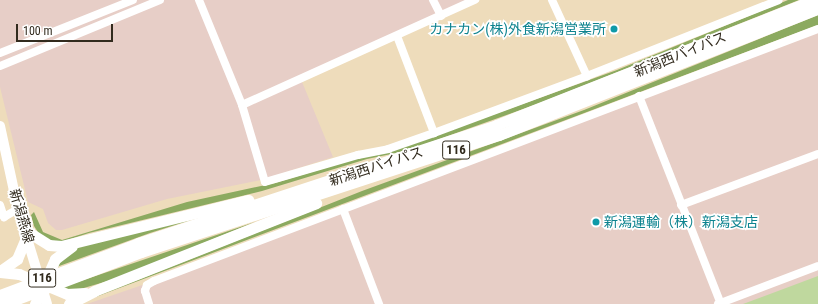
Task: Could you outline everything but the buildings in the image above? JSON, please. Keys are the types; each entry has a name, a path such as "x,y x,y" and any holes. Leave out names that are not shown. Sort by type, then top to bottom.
{"highway":[{"name":"新潟西バイパス","path":"388,168 636,72 814,0"},
{"name":"新潟西バイパス","path":"0,295 388,168 499,135 633,84 818,9"},
{"path":"0,272 17,259 26,232 49,245 74,244 388,168"},
{"path":"69,304 94,291 388,168"},
{"path":"35,304 41,285 55,259 74,244"},
{"name":"新潟西バイパス","path":"4,304 86,267"},
{"path":"0,272 19,274 41,285 66,294 94,291"}],"main road":[{"name":"新潟燕線","path":"0,126 4,166 48,304"}],"street":[{"path":"0,53 133,0"},
{"path":"0,66 160,0"},
{"path":"199,0 242,105 265,182 358,155 388,149 434,133 587,76 779,0"},
{"path":"433,0 441,16"},
{"path":"242,105 475,0"},
{"path":"552,0 587,76"},
{"path":"149,304 145,292 150,282 818,29"},
{"path":"397,36 434,133"},
{"path":"639,96 720,304 818,266"},
{"path":"681,205 818,154"},
{"path":"0,204 4,217 18,209"},
{"path":"343,209 379,304"}],"shaded area":[{"path":"0,0 469,0 300,77 333,157 261,180 167,199 62,230 56,230 48,223 43,209 28,202 0,87"},
{"path":"818,29 818,304 87,304 154,281"}],"green space":[{"path":"788,0 799,0 537,104 406,151 367,159 262,191 89,233 61,242 43,240 34,226 31,215 34,212 43,232 62,240 187,202 275,183 448,131 617,70"},
{"path":"818,15 818,25 77,304 362,191 584,110"},
{"path":"213,213 150,233 51,269 65,252 90,243"},
{"path":"255,222 118,278 77,290 60,288"},
{"path":"818,276 818,304 743,304"}],"place":[{"name":"カナカン(株)外食新潟営業所","path":"614,29"},
{"name":"新潟運輸（株）新潟支店","path":"596,222"}]}
